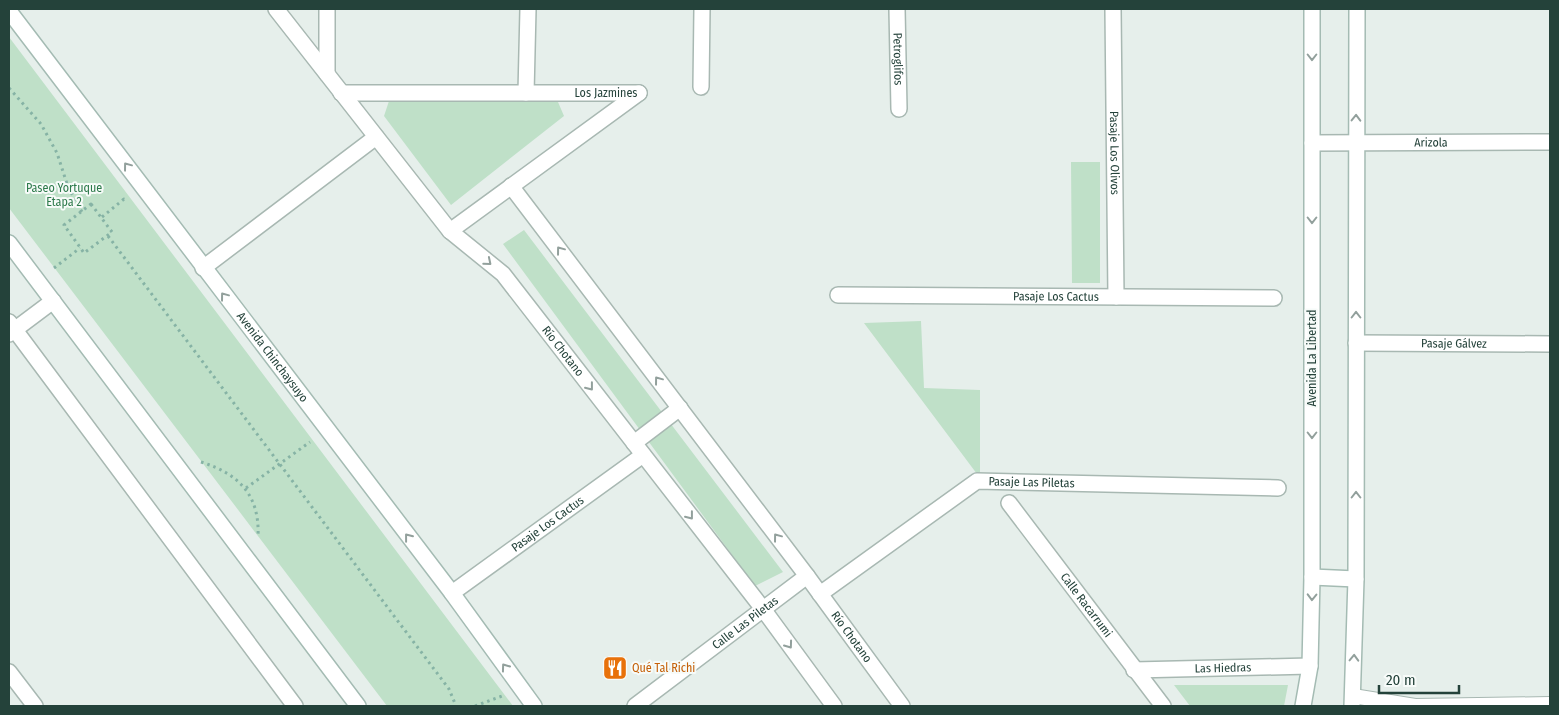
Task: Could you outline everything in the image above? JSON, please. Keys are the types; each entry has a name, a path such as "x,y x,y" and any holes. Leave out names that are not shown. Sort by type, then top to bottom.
{"street":[{"name":"Río Chotano","path":"276,9 450,231 503,274 763,609 834,706"},
{"path":"327,9 327,74"},
{"path":"526,93 528,9"},
{"path":"701,88 702,9"},
{"name":"Petroglifos","path":"898,9 899,109"},
{"name":"Pasaje Los Olivos","path":"1113,9 1116,297"},
{"name":"Avenida La Libertad","path":"1303,706 1310,666 1312,577 1312,9"},
{"path":"1352,701 1356,579 1355,143 1357,9"},
{"name":"Avenida Chinchaysuyo","path":"9,11 326,430 452,593 534,706"},
{"name":"Los Jazmines","path":"341,93 639,93 450,231"},
{"path":"203,268 376,137"},
{"name":"Arizola","path":"1312,143 1550,142"},
{"name":"Río Chotano","path":"511,186 807,576 902,706"},
{"path":"9,243 358,706"},
{"name":"Pasaje Los Cactus","path":"838,295 1274,298"},
{"path":"53,301 11,329 295,706"},
{"name":"Pasaje Gálvez","path":"1356,343 1550,344"},
{"name":"Pasaje Los Cactus","path":"452,593 638,449 680,408"},
{"name":"Pasaje Las Piletas","path":"820,594 977,481 1278,488"},
{"name":"Calle Racarrumi","path":"1009,503 1163,706"},
{"name":"Calle Las Piletas","path":"634,706 807,576"},
{"path":"1312,577 1356,579"},
{"name":"Las Hiedras","path":"1134,670 1310,666"},
{"path":"9,672 34,706"}],"lane":[{"path":"1352,701 1415,706 1550,704"}],"path":[{"path":"9,88 41,124 57,153 68,187 82,212"},
{"path":"102,218 124,199 129,205"},
{"path":"92,204 102,218 112,232 84,253 64,225 92,204"},
{"path":"108,236 449,689 456,706"},
{"path":"38,281 80,248"},
{"path":"246,488 326,430"},
{"path":"176,463 201,462 226,471 246,488 254,506 258,525 257,544 250,563"},
{"path":"475,706 490,703 519,687"}],"green space":[{"name":"Paseo Yortuque Etapa 2","path":"9,37 513,706 387,706 9,208"},
{"path":"389,101 558,102 564,116 451,205 384,116"},
{"path":"1071,162 1100,162 1100,283 1072,283"},
{"path":"524,230 783,572 755,586 503,244"},
{"path":"921,321 924,388 980,390 980,478 864,323"},
{"path":"1174,685 1288,685 1284,706 1190,706"}],"place":[{"name":"Qué Tal Richi","path":"615,668"}]}
